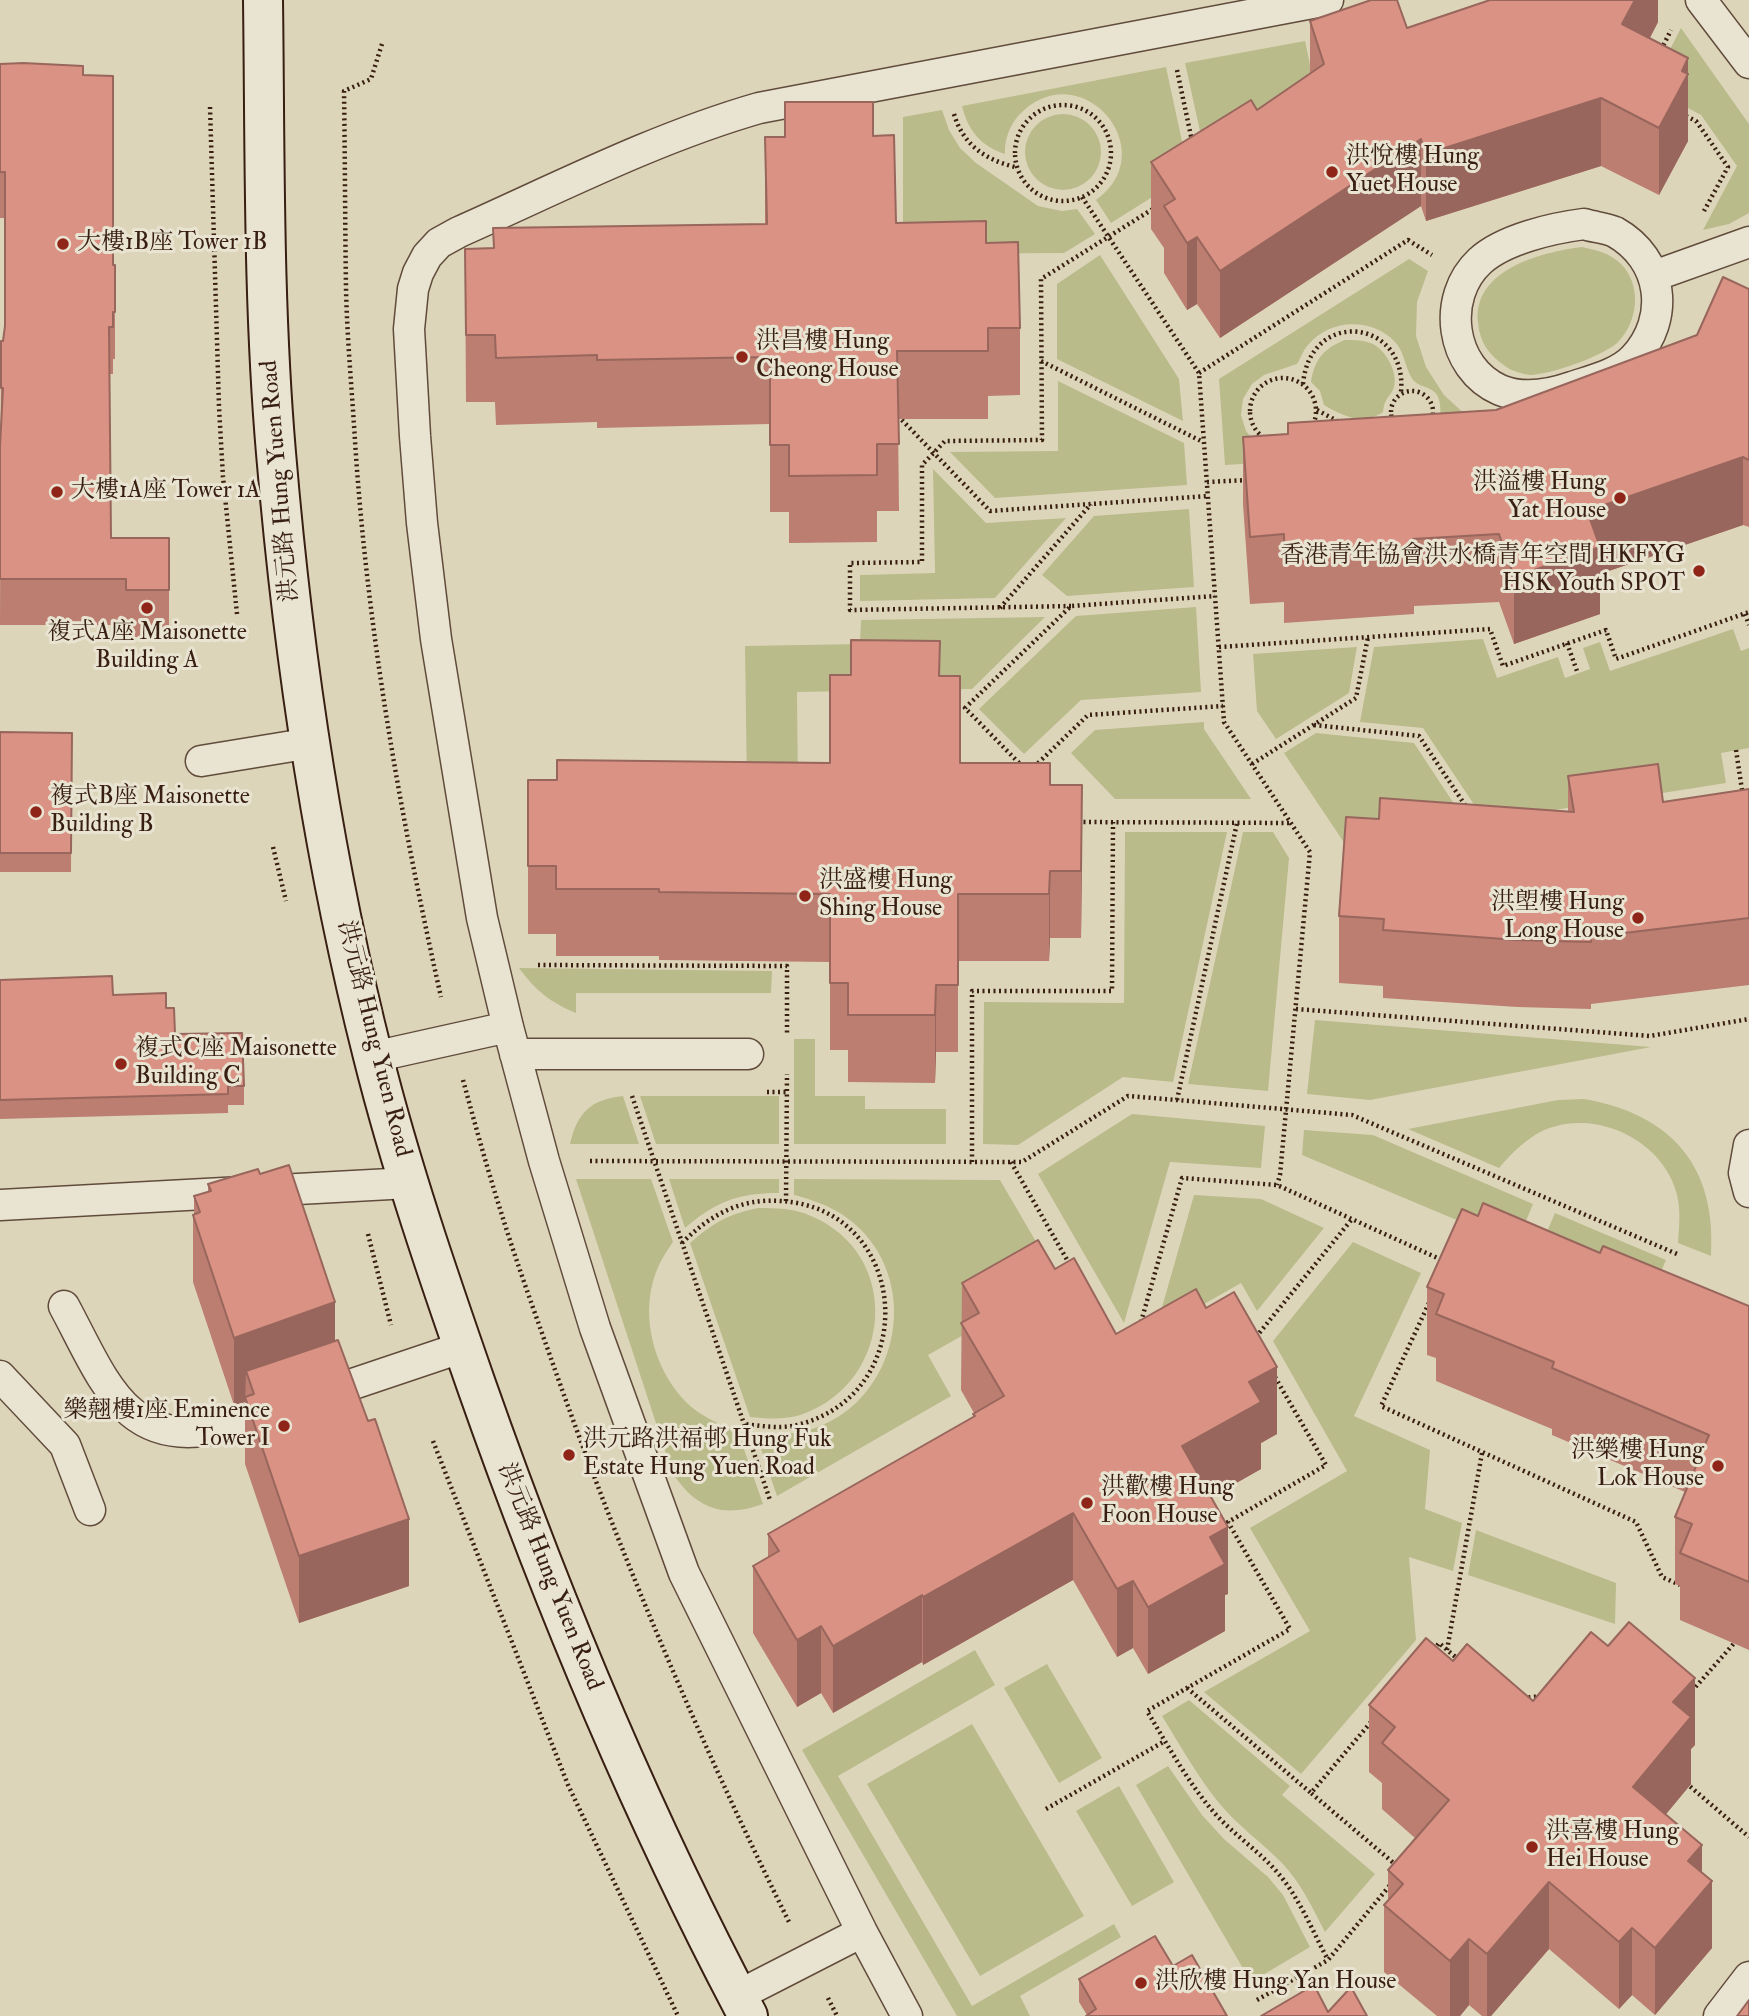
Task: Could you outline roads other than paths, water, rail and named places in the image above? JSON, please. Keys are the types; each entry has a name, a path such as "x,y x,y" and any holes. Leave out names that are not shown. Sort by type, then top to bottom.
{"street":[{"name":"洪元路 Hung Yuen Road","path":"263,0 267,292 275,450 292,608 311,743 342,920 373,1057 409,1182 463,1347 518,1501 604,1716 674,1869 742,2006"}],"lane":[{"path":"907,2016 862,1932 684,1573 595,1328 544,1161 482,918 436,639 422,523 409,309 418,273 427,256 439,243 672,137 716,120 759,108 1328,0"},
{"path":"1701,0 1749,63"},
{"path":"1584,225 1614,232 1638,250 1654,276 1659,306 1650,336 1632,360 1608,375 1557,392 1529,397 1499,390 1475,371 1459,345 1454,314 1462,285 1480,261 1504,247 1555,228 1584,225"},
{"path":"1654,276 1749,242"},
{"path":"201,761 311,743"},
{"path":"373,1057 512,1041 747,1055"},
{"path":"1749,1145 1744,1173 1749,1192"},
{"path":"0,1205 409,1182"},
{"path":"64,1306 118,1402 136,1417 157,1428 181,1433 205,1432 228,1426 463,1347"},
{"path":"0,1376 65,1445 90,1510"},
{"path":"742,2006 862,1932"},
{"path":"1719,2016 1749,1976"}],"place":[{"name":"洪悅樓 Hung Yuet House","path":"1332,172"},
{"name":"大樓1B座 Tower 1B","path":"63,244"},
{"name":"洪昌樓 Hung Cheong House","path":"742,357"},
{"name":"大樓1A座 Tower 1A","path":"57,492"},
{"name":"洪溢樓 Hung Yat House","path":"1620,498"},
{"name":"香港青年協會洪水橋青年空間 HKFYG HSK Youth SPOT","path":"1699,571"},
{"name":"複式A座 Maisonette Building A","path":"147,608"},
{"name":"複式B座 Maisonette Building B","path":"36,812"},
{"name":"洪盛樓 Hung Shing House","path":"805,896"},
{"name":"洪塱樓 Hung Long House","path":"1638,918"},
{"name":"複式C座 Maisonette Building C","path":"121,1064"},
{"name":"樂翹樓1座 Eminence Tower I","path":"284,1426"},
{"name":"洪元路洪福邨 Hung Fuk Estate Hung Yuen Road","path":"569,1455"},
{"name":"洪樂樓 Hung Lok House","path":"1718,1466"},
{"name":"洪歡樓 Hung Foon House","path":"1087,1503"},
{"name":"洪喜樓 Hung Hei House","path":"1532,1847"},
{"name":"洪欣樓 Hung Yan House","path":"1141,1983"}]}
